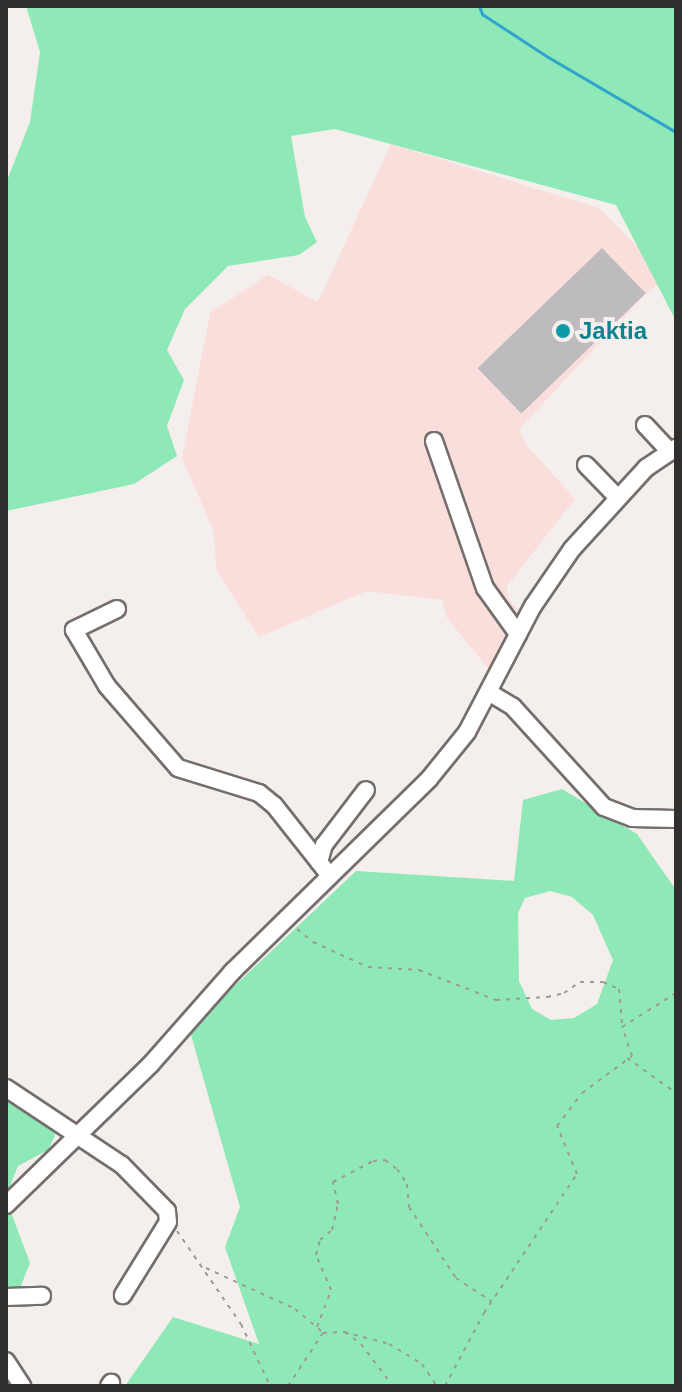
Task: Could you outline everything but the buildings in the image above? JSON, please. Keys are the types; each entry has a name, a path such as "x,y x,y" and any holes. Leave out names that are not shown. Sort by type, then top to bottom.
{"street":[{"path":"6,1205 81,1135 285,920 429,779 490,693 518,634 572,549 618,498 673,450 645,425"},
{"path":"434,441 485,588 518,634"},
{"path":"586,465 618,498"},
{"path":"117,609 74,630 107,686 178,768 259,793 330,876"},
{"path":"490,693 513,707 604,807 632,818 676,819"},
{"path":"319,862 324,845 366,790"},
{"path":"6,1088 81,1135 146,1186 167,1211 168,1222 123,1295"},
{"path":"6,1297 42,1296"},
{"path":"6,1361 22,1386"}],"path":[{"path":"285,920 313,942 368,967 419,970 496,1000 547,997 564,993 580,982 603,982 619,989 622,1027 632,1056 582,1093 557,1126 577,1174 492,1302 445,1386"},
{"path":"622,1027 676,993"},
{"path":"626,1058 676,1093"},
{"path":"317,1327 331,1290 316,1255 320,1240 332,1230 338,1204 333,1182 373,1161 385,1160 397,1169 407,1184 409,1207 456,1278 492,1302"},
{"path":"168,1222 206,1268 241,1324 270,1386"},
{"path":"206,1268 295,1309 323,1333 344,1332 389,1344 422,1364 437,1386"},
{"path":"344,1332 361,1344 393,1386"},
{"path":"288,1386 323,1333"}],"shaded area":[{"path":"391,144 599,208 668,277 646,294 519,429 526,444 575,499 507,586 509,600 520,613 492,673 447,618 442,600 367,591 259,637 217,571 213,529 182,459 210,313 268,275 318,302"}],"green space":[{"path":"26,6 676,6 676,321 616,205 335,129 291,136 305,217 317,242 299,255 228,266 185,309 167,350 184,380 167,426 177,456 134,484 6,511 6,183 30,122 40,52"},
{"path":"562,789 637,834 676,890 676,1386 125,1386 173,1317 259,1344 225,1247 240,1207 191,1035 226,994 356,871 514,881 523,800","holes":["550,891 572,897 593,915 613,960 597,1004 574,1018 551,1020 532,1009 519,981 518,913 525,898"]},
{"path":"6,1095 53,1128 55,1136 48,1150 18,1166 6,1196"},
{"path":"6,1199 30,1263 18,1293 6,1299"}],"waterway":[{"path":"479,6 482,14 548,57 676,132"}],"place":[{"name":"Jaktia","path":"563,331"}]}
